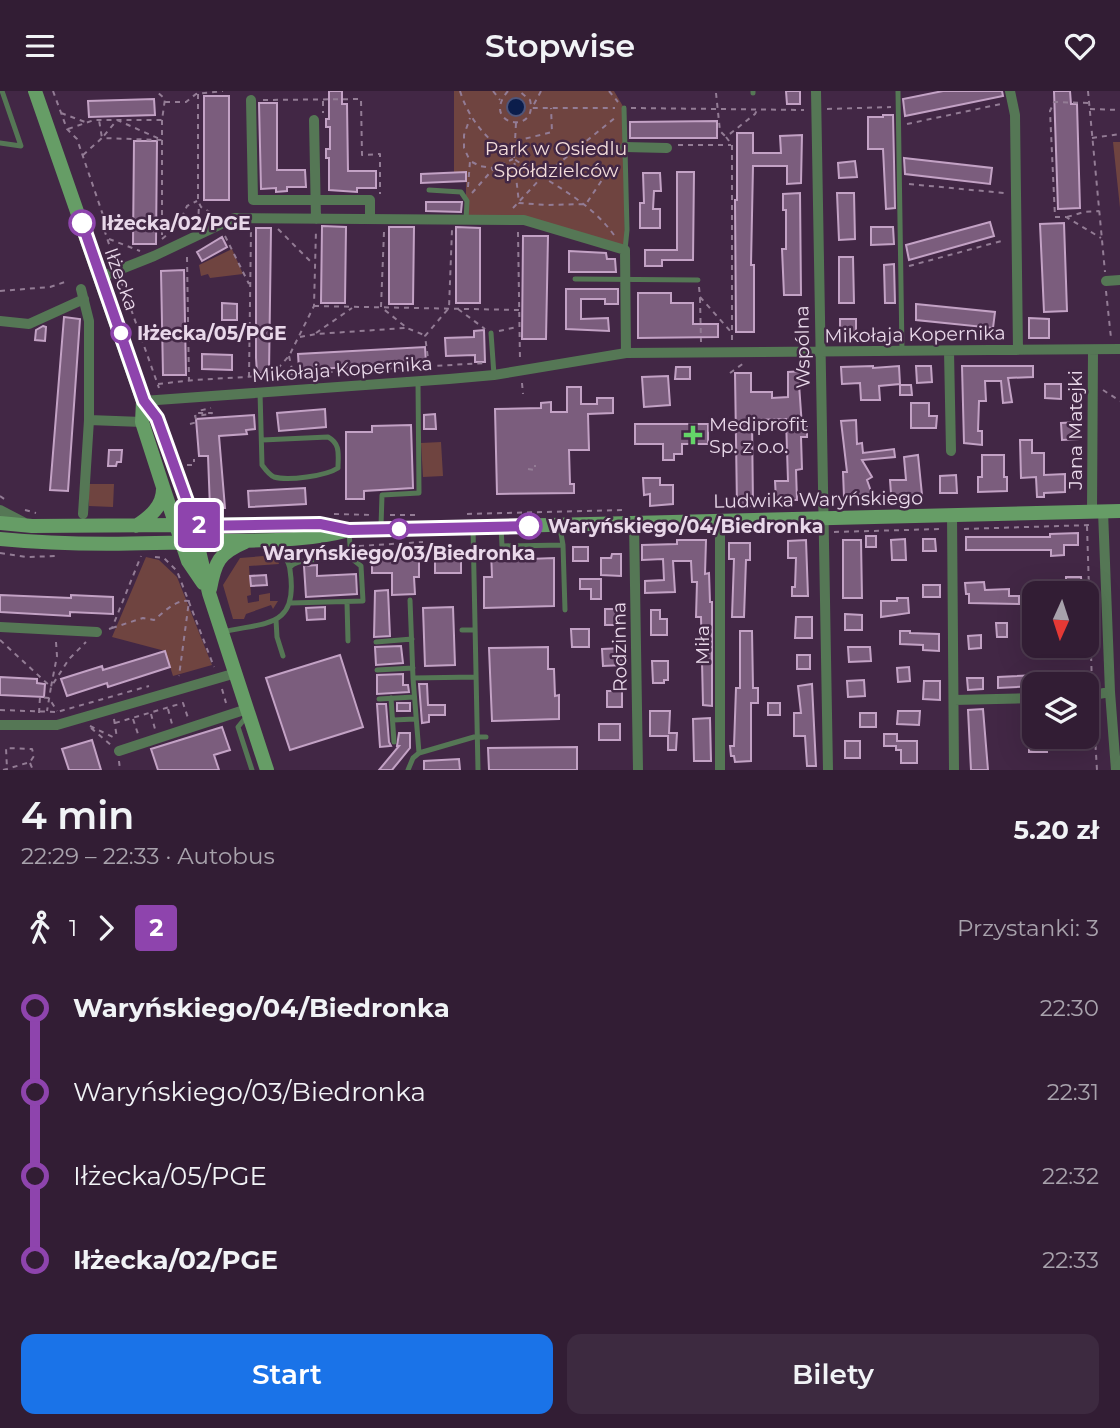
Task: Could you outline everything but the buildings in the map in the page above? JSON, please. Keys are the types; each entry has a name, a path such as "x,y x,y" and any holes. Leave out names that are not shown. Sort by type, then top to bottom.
{"main road":[{"name":"Iłżecka","path":"35,91 144,401 157,418 188,504 185,526"},
{"name":"Iłżecka","path":"144,401 142,422 163,487 185,526 267,770"},
{"path":"136,526 157,508 163,496 163,487"},
{"name":"Ludwika Waryńskiego","path":"0,523 32,526 320,524 349,530 720,521 823,525 1096,518 1120,511"},
{"name":"Ludwika Waryńskiego","path":"0,539 189,543 320,538 349,530"},
{"name":"Ludwika Waryńskiego","path":"209,593 219,557 250,541"}],"street":[{"name":"Wspólna","path":"816,91 828,770"},
{"path":"1010,91 1014,115 1018,350"},
{"path":"251,100 253,219"},
{"path":"316,219 319,120"},
{"path":"625,147 667,148"},
{"path":"253,200 370,200 370,219"},
{"path":"101,277 154,256 226,222 253,219 524,221 625,250 626,353"},
{"path":"1105,281 1120,280"},
{"path":"0,321 29,324 82,294 89,321 89,420 83,514"},
{"name":"Mikołaja Kopernika","path":"144,401 494,375 626,353 1116,349"},
{"name":"Jana Matejki","path":"1093,350 1096,518 1116,770"},
{"path":"949,351 951,451"},
{"path":"89,420 142,422"},
{"path":"0,510 32,526"},
{"name":"Miła","path":"720,521 720,770"},
{"path":"952,522 954,770"},
{"name":"Rodzinna","path":"634,523 638,770"},
{"path":"0,627 97,632"},
{"path":"0,725 57,725 181,683 236,673"},
{"path":"1099,694 1110,692"},
{"path":"954,700 1022,698"},
{"path":"118,745 141,744 248,711"}],"lane":[{"path":"0,143 21,146 2,91"},
{"path":"898,91 902,351"},
{"path":"624,108 625,250"},
{"path":"429,190 461,192 467,201 466,220"},
{"path":"575,279 698,280"},
{"path":"491,333 494,375"},
{"path":"381,529 382,495 419,492 418,381"},
{"path":"260,392 262,465 266,472 275,477 320,476 338,468 338,447 335,441 328,437 262,440"},
{"path":"560,525 565,610"},
{"path":"501,526 502,546 563,545"},
{"path":"473,527 478,770"},
{"path":"349,530 351,558"},
{"path":"222,632 276,620 290,603 290,567 281,552 279,539"},
{"path":"290,567 302,560 351,558 361,566 363,601 290,603"},
{"path":"410,600 419,753"},
{"path":"347,602 348,641"},
{"path":"276,620 277,637 283,656"},
{"path":"475,621 484,620"},
{"path":"462,630 475,630"},
{"path":"376,642 412,639"},
{"path":"377,670 413,668"},
{"path":"413,678 476,680 485,683"},
{"path":"379,699 414,697"},
{"path":"391,698 394,742"},
{"path":"248,711 238,727 252,770"},
{"path":"393,720 415,719"},
{"path":"408,770 413,758 419,753 486,737"}],"path":[{"path":"53,91 67,129 77,139 104,218 104,229 162,400"},
{"path":"156,91 165,99 162,120 162,239 178,226 187,206 198,202"},
{"path":"164,102 187,102 198,94 223,91"},
{"path":"460,91 471,116 498,148 586,204 602,218 625,250"},
{"path":"494,91 500,101 502,116 511,123 526,120 541,91"},
{"path":"500,101 512,91"},
{"path":"519,91 527,95 532,108"},
{"path":"609,91 624,108"},
{"path":"1088,91 1105,281 1116,349"},
{"path":"716,93 720,131 732,145 732,341"},
{"path":"198,94 198,236"},
{"path":"251,100 361,99 362,155 380,154 380,199 370,200"},
{"path":"319,120 323,100"},
{"path":"1089,103 1054,102 1050,111 1055,217 1099,211"},
{"path":"899,126 1001,104 1003,112"},
{"path":"532,108 816,110 899,106"},
{"path":"515,141 552,132 551,108"},
{"path":"499,221 542,177 615,119 624,108"},
{"path":"1089,109 1120,110"},
{"path":"726,137 757,110"},
{"path":"61,112 86,123"},
{"path":"467,201 470,161 464,148 464,135 471,116"},
{"path":"67,129 100,120 162,120"},
{"path":"100,120 102,138"},
{"path":"117,120 162,140"},
{"path":"82,156 117,120"},
{"path":"516,123 514,159 519,203"},
{"path":"1091,138 1120,134"},
{"path":"102,138 162,140"},
{"path":"667,148 674,145 732,145"},
{"path":"467,201 494,168 514,159"},
{"path":"586,204 602,180 625,160"},
{"path":"470,161 494,168"},
{"path":"899,183 1016,194"},
{"path":"198,202 226,222 250,286"},
{"path":"519,203 586,204"},
{"path":"1066,217 1102,238"},
{"path":"249,378 253,219"},
{"path":"272,219 278,229 311,262 316,262"},
{"path":"270,376 289,356 314,306 316,219"},
{"path":"381,307 384,219"},
{"path":"429,367 425,336 449,308 452,220"},
{"path":"518,221 521,361"},
{"path":"901,268 1016,237"},
{"path":"107,238 154,256"},
{"path":"187,257 189,381"},
{"path":"698,280 701,342"},
{"path":"0,291 50,287 65,282"},
{"path":"700,297 733,333"},
{"path":"314,306 519,310"},
{"path":"316,334 355,307"},
{"path":"381,307 407,328 425,336"},
{"path":"456,308 491,333 519,326"},
{"path":"299,338 316,334 407,328"},
{"path":"289,356 293,375"},
{"path":"730,373 749,359"},
{"path":"1093,384 1120,401"},
{"path":"190,424 197,422 195,416 211,414 198,413 211,409 211,405"},
{"path":"189,474 186,465 194,465 194,459"},
{"path":"528,469 535,470 535,465"},
{"path":"823,525 1096,518 1090,672"},
{"path":"319,549 427,541"},
{"path":"164,558 177,571 230,715"},
{"path":"111,628 143,618 154,620 178,602 189,601"},
{"path":"181,683 189,601"},
{"path":"0,640 51,687 47,713"},
{"path":"0,710 57,712 153,685"},
{"path":"39,713 40,697 49,698"},
{"path":"49,698 57,712"},
{"path":"115,723 183,703 191,728"},
{"path":"168,708 175,733"},
{"path":"150,713 158,738"},
{"path":"133,718 141,744"},
{"path":"118,745 88,725 118,745"},
{"path":"9,746 32,748 34,756 29,762 6,770 5,751 9,746"},
{"path":"1095,749 1097,770"},
{"path":"29,762 33,770"}],"green space":[{"name":"Park w Osiedlu Spółdzielców","path":"454,91 614,91 624,108 625,250 524,220 466,220 466,172 454,172"},
{"path":"1113,142 1120,142 1120,208"},
{"path":"232,249 243,274 210,278 208,274 201,276 199,265"},
{"path":"441,442 443,476 423,477 421,443"},
{"path":"89,484 114,484 113,507 89,506"},
{"path":"276,555 279,564 249,566 251,595 247,596 248,603 259,601 259,595 270,593 270,601 278,601 273,609 271,605 246,614 244,619 233,619 223,585 240,558"},
{"path":"146,557 159,560 177,577 212,665 173,676 165,651 112,637"}],"water":[{"path":"516,98 522,101 525,107 522,113 516,116 510,113 507,107 510,101"}],"bus line":[{"name":"2","path":"82,223 144,401 157,418 161,429 188,504 192,526 320,524 349,530 529,526"}],"place":[{"name":"Iłżecka/02/PGE","path":"82,223"},
{"name":"Iłżecka/05/PGE","path":"121,333"},
{"name":"Mediprofit Sp. z o.o.","path":"693,435"},
{"name":"Waryńskiego/04/Biedronka","path":"529,526"},
{"name":"Waryńskiego/03/Biedronka","path":"399,529"}]}
